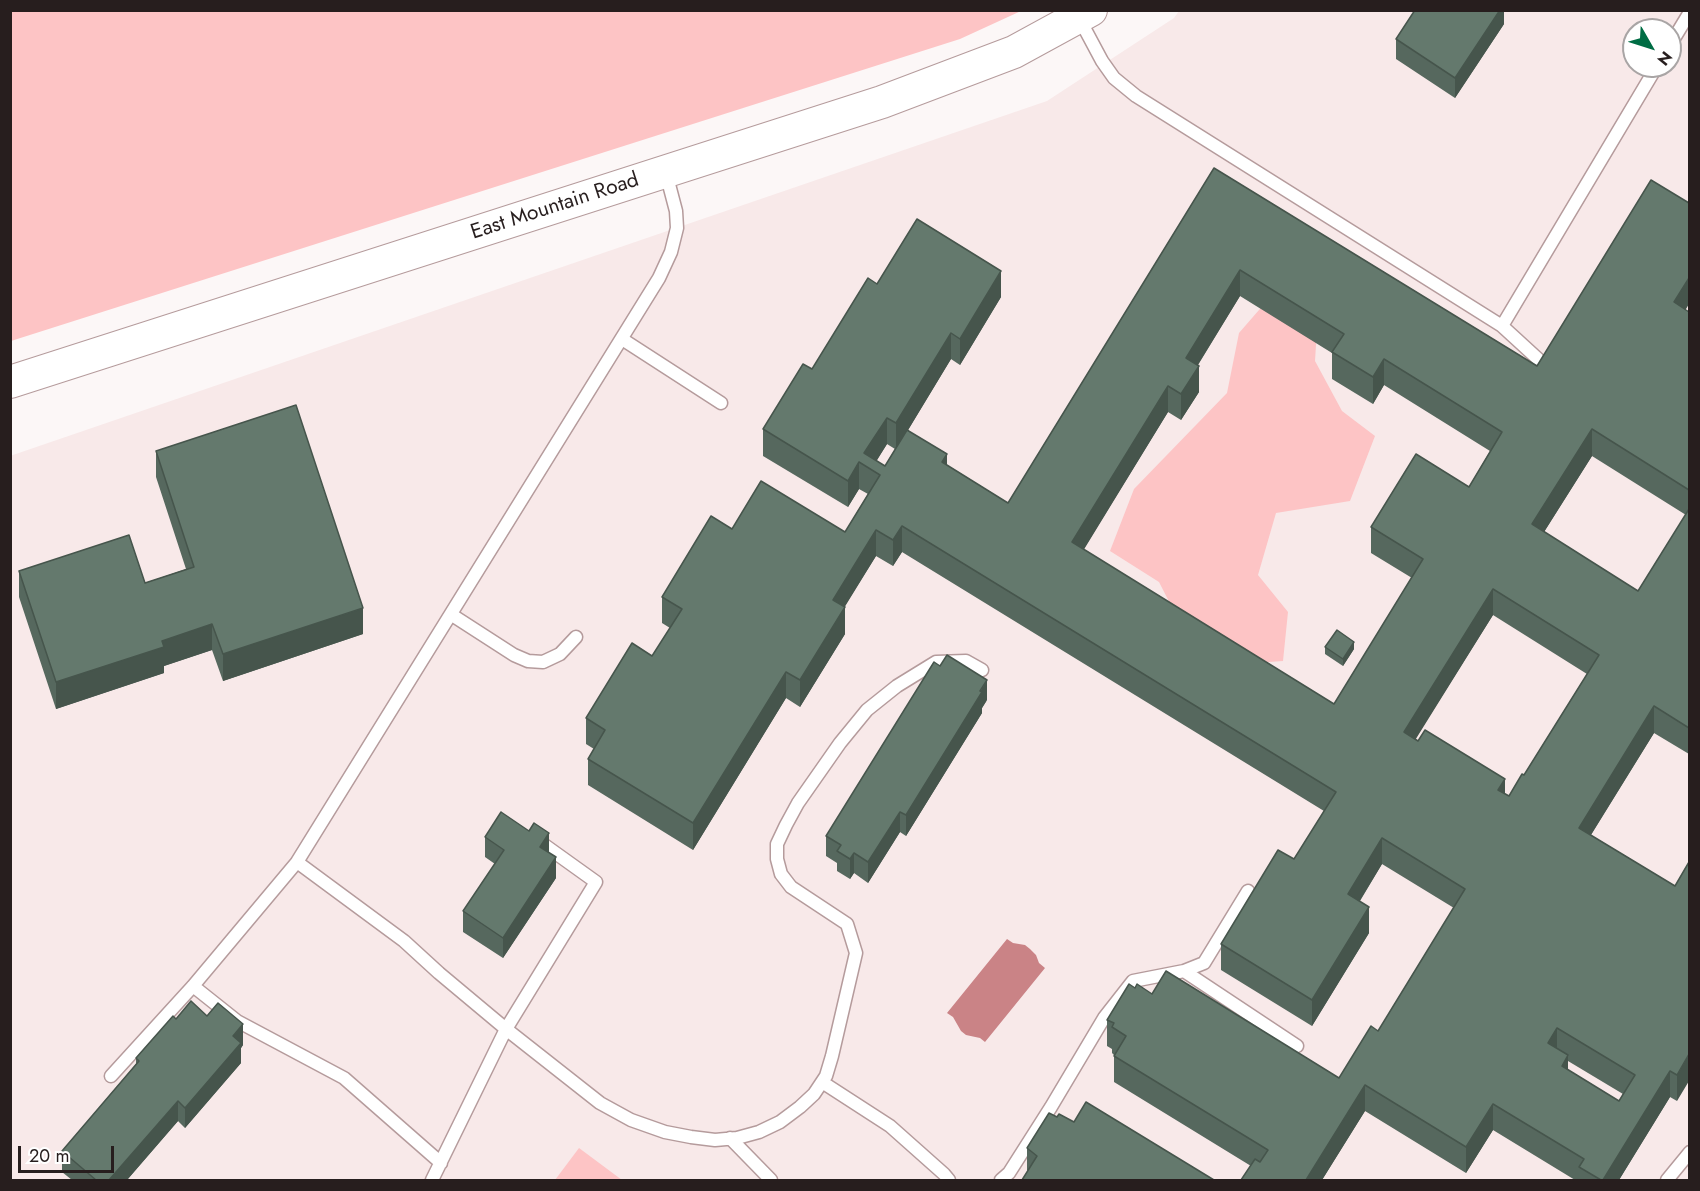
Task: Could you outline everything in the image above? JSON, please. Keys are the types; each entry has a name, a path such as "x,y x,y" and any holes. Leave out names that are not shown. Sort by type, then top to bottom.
{"street":[{"name":"East Mountain Road","path":"10,382 882,102 962,74 1014,52 1085,14"}],"lane":[{"path":"1085,14 1102,61 1114,78 1136,96 1502,326 1538,359"},
{"path":"1502,326 1650,78"},
{"path":"111,1076 193,986 297,862 622,339 659,278 671,252 677,228 666,172"},
{"path":"622,339 721,403"},
{"path":"452,615 514,656 528,661 543,662 560,654 576,637"},
{"path":"297,862 404,941 439,974 600,1103 631,1120 665,1132 691,1137 715,1140 759,1132 780,1122 814,1094 822,1082 832,1056 856,953 847,924 791,887 781,874 777,859 777,844 798,803 840,743 867,710 897,686 936,662 966,660 982,670"},
{"path":"432,1180 506,1029 596,882 524,831"},
{"path":"1001,1180 1009,1173 1039,1126 1104,1018 1133,981 1184,971 1204,963 1248,891"},
{"path":"1184,971 1297,1046"},
{"path":"193,986 237,1021 344,1078 441,1163"},
{"path":"822,1082 890,1126 949,1180"},
{"path":"730,1138 771,1180"},
{"path":"1668,1180 1689,1152"}],"shaded area":[{"path":"11,10 1021,11 960,39 11,341"},
{"path":"1179,11 1689,11 1689,1180 11,1180 10,456 1047,101 1174,18"},
{"path":"1279,287 1318,313 1315,361 1342,411 1375,436 1350,501 1276,513 1258,575 1288,612 1283,661 1241,664 1179,621 1159,582 1110,551 1134,489 1227,393 1239,333"},
{"path":"1007,939 1013,943 1025,945 1045,968 985,1042 980,1038 966,1035 953,1017 947,1013"},
{"path":"579,1148 622,1180 555,1180"}],"building":[{"path":"1415,10 1500,10 1455,78 1396,39"},
{"path":"1214,168 1537,366 1651,180 1689,203 1689,278 1674,302 1689,312 1689,490 1592,429 1532,524 1638,591 1689,509 1689,728 1654,706 1579,828 1675,886 1689,862 1689,1054 1677,1075 1670,1071 1603,1180 1579,1167 1584,1159 1493,1104 1466,1147 1365,1085 1306,1180 1241,1180 1255,1159 1260,1162 1268,1150 1114,1056 1126,1036 1112,1027 1114,1023 1107,1020 1129,984 1135,988 1137,984 1152,994 1166,971 1339,1078 1371,1026 1378,1031 1465,889 1382,838 1348,894 1369,907 1312,1000 1221,944 1278,850 1294,859 1336,792 902,526 893,540 876,530 833,600 845,607 800,680 786,672 693,823 588,759 605,730 586,718 632,643 652,656 682,609 662,597 711,516 732,529 761,481 845,532 880,475 859,462 848,481 763,429 803,364 812,369 868,278 877,284 917,219 1001,271 960,339 951,333 896,423 887,418 864,453 885,466 907,430 947,454 942,462 1008,503","holes":["1240,270 1344,334 1332,352 1373,377 1384,359 1502,432 1469,487 1416,454 1371,527 1423,559 1334,704 1072,542 1168,386 1181,394 1199,366 1186,358","1493,589 1599,655 1509,796 1498,790 1505,779 1425,730 1418,741 1404,732","1557,1028 1635,1075 1619,1101 1562,1066 1568,1055 1548,1043"]},
{"path":"296,405 363,608 223,654 212,624 162,641 164,647 56,682 19,571 129,535 145,583 194,567 156,451"},
{"path":"1337,630 1354,642 1343,659 1325,647"},
{"path":"947,655 987,680 980,691 982,692 906,815 900,812 868,862 854,853 850,859 837,851 841,845 826,836 934,662 940,666"},
{"path":"501,812 529,831 534,823 549,833 540,847 556,857 503,938 463,911 504,850 485,837"},
{"path":"191,1001 207,1016 218,1003 243,1024 233,1036 241,1043 185,1108 178,1101 109,1180 96,1180 62,1151 139,1061 136,1058 173,1016 176,1019"},
{"path":"1086,1102 1214,1180 1022,1180 1037,1156 1027,1148 1049,1113 1057,1117 1059,1114 1074,1122"}]}
